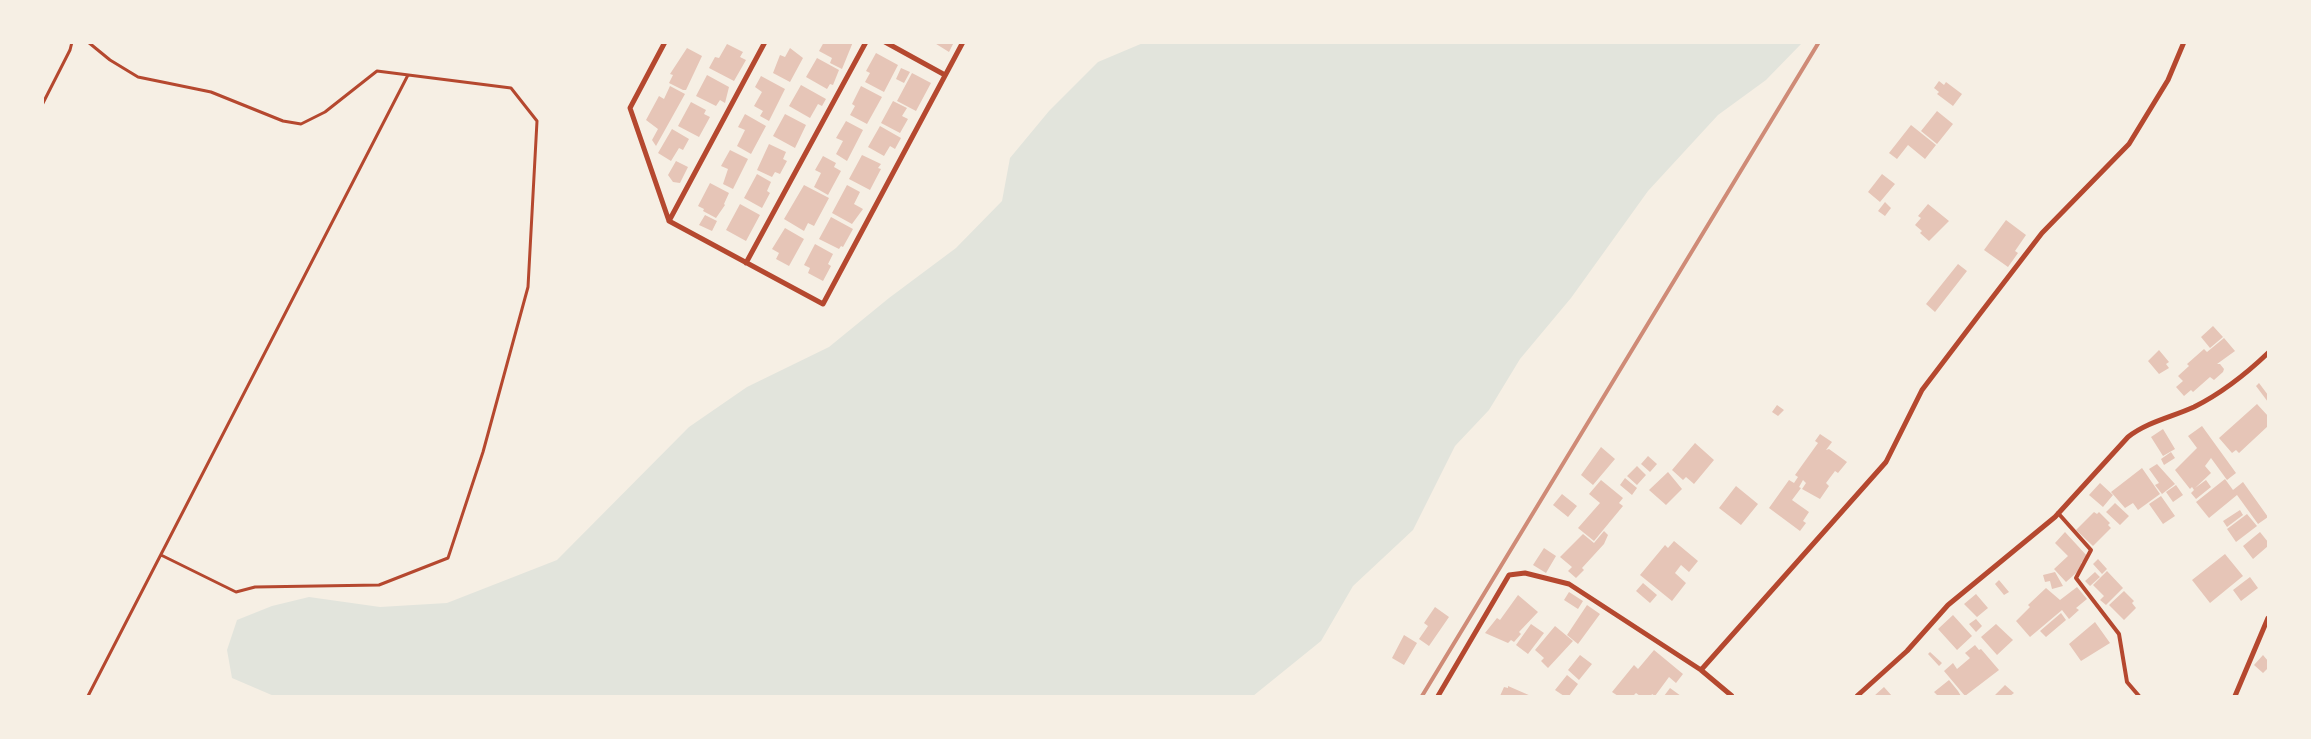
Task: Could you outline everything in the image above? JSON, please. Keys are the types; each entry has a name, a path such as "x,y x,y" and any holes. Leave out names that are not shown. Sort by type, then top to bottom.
{"street":[{"path":"665,42 630,108 669,221 823,304 963,42"},
{"path":"669,221 765,42"},
{"path":"746,263 866,42"},
{"path":"885,42 945,75"},
{"path":"1701,670 1886,462 1922,390 1978,315 2042,233 2129,144 2168,80 2184,42"},
{"path":"1860,695 1907,651 1948,605 2058,513 2128,437 2140,427 2193,407 2212,397 2244,376 2268,353"},
{"path":"1438,696 1509,574 1525,573 1569,584 1701,670 1732,696"},
{"path":"2235,696 2268,618"}],"lane":[{"path":"2058,513 2091,550 2076,578 2119,634 2127,682 2139,696"}],"path":[{"path":"42,105 70,50 72,42"},
{"path":"88,42 110,60 138,77 211,92 283,122 301,124 324,112 377,71 511,88 537,122 528,287 483,452 448,558 379,585 255,587 236,592 161,555"},
{"path":"88,696 408,75"}],"shaded area":[{"path":"1143,43 1802,43 1766,80 1718,115 1648,191 1571,298 1520,359 1489,410 1455,446 1413,530 1353,586 1321,641 1253,696 274,696 232,678 227,650 237,620 272,606 309,597 380,607 447,603 557,560 689,427 747,387 829,347 889,298 956,248 1002,201 1010,158 1049,111 1098,62"}],"building":[{"path":"824,42 853,42 842,69 830,63 832,58 819,51"},
{"path":"933,42 954,42 949,52"},
{"path":"727,44 743,52 740,57 746,60 734,81 709,68 715,57 719,58"},
{"path":"687,48 702,56 686,90 683,90 669,83 673,75 670,74"},
{"path":"790,48 803,58 790,82 773,73 780,55 785,57"},
{"path":"876,53 898,65 884,92 865,82 870,73 866,71"},
{"path":"817,58 839,70 833,85 830,84 827,89 806,77"},
{"path":"901,68 910,72 904,83 896,79"},
{"path":"912,73 931,83 916,111 897,101"},
{"path":"707,75 729,87 725,103 720,100 716,106 696,96"},
{"path":"761,76 785,89 769,121 760,116 763,111 754,106 762,92 755,87"},
{"path":"1939,81 1944,85 1946,82 1962,94 1953,106 1937,94 1939,92 1934,88"},
{"path":"801,85 826,99 822,106 818,104 810,118 789,106"},
{"path":"670,86 685,94 656,146 652,140 658,129 646,120 659,96 664,99"},
{"path":"861,86 882,97 867,124 850,115 855,106 852,104"},
{"path":"893,101 907,108 902,116 908,119 900,133 881,123"},
{"path":"691,102 706,110 704,114 710,117 699,137 678,126"},
{"path":"1937,111 1953,124 1937,144 1921,131"},
{"path":"745,114 766,126 751,154 737,146 745,130 738,127"},
{"path":"785,114 806,125 795,148 773,136"},
{"path":"846,121 863,130 847,161 836,154 843,141 836,138"},
{"path":"1911,125 1936,145 1925,159 1908,145 1897,159 1889,153"},
{"path":"880,126 901,138 895,149 890,146 884,156 868,147"},
{"path":"672,129 689,139 683,150 679,148 671,161 658,153"},
{"path":"769,144 786,152 783,159 787,161 780,174 775,172 772,177 757,170"},
{"path":"730,150 748,159 733,189 723,184 728,169 721,166"},
{"path":"862,155 881,164 878,168 881,169 870,190 849,179"},
{"path":"823,156 836,163 834,167 841,171 828,195 814,187 821,173 815,170"},
{"path":"676,161 688,167 680,183 673,182 668,175"},
{"path":"757,174 771,182 767,191 770,193 762,208 744,198"},
{"path":"1882,174 1895,184 1880,202 1868,192"},
{"path":"710,183 729,193 725,205 716,218 698,206"},
{"path":"804,185 829,198 814,226 808,223 804,231 784,219"},
{"path":"847,185 860,192 854,204 863,209 852,224 832,213"},
{"path":"1885,202 1891,208 1885,216 1878,211"},
{"path":"740,204 760,215 746,241 726,230"},
{"path":"1928,204 1949,221 1929,241 1920,233 1922,231 1915,225 1921,218 1918,216"},
{"path":"705,215 717,221 712,231 699,225"},
{"path":"831,217 853,229 843,247 841,246 839,249 819,239"},
{"path":"2006,220 2026,235 2015,251 2018,253 2008,267 1984,250"},
{"path":"785,228 804,239 789,266 776,259 779,253 772,249"},
{"path":"815,244 833,254 828,264 831,266 823,281 808,273 810,268 804,265"},
{"path":"1958,264 1967,271 1935,312 1926,304"},
{"path":"2213,326 2223,337 2210,348 2201,337"},
{"path":"2224,338 2235,351 2217,364 2220,364 2224,369 2223,372 2214,380 2210,377 2193,392 2191,390 2184,396 2176,387 2183,381 2178,376 2189,366 2187,364 2204,349 2207,352"},
{"path":"2159,350 2169,362 2166,364 2169,368 2159,374 2148,361"},
{"path":"2259,383 2268,395 2268,402 2256,386"},
{"path":"2257,404 2268,416 2268,426 2239,453 2236,450 2232,453 2219,438"},
{"path":"1777,405 1784,410 1778,416 1772,412"},
{"path":"2202,426 2236,473 2227,480 2211,458 2205,466 2211,473 2195,488 2206,480 2211,487 2196,499 2191,493 2194,490 2192,487 2190,489 2175,470 2197,448 2188,436"},
{"path":"2163,429 2175,449 2163,456 2151,437"},
{"path":"1820,434 1832,442 1826,450 1829,449 1847,462 1838,473 1835,471 1826,483 1829,486 1820,499 1802,489 1806,483 1803,480 1799,487 1801,488 1792,500 1809,512 1803,521 1806,523 1800,531 1769,508 1789,480 1794,483 1798,477 1795,475 1818,443 1815,441"},
{"path":"1695,443 1714,460 1694,484 1686,477 1683,480 1672,470"},
{"path":"1601,447 1615,459 1593,485 1581,475"},
{"path":"2171,452 2175,458 2164,465 2161,459"},
{"path":"1648,456 1657,464 1650,472 1641,464"},
{"path":"2157,464 2175,484 2162,494 2155,485 2159,483 2149,469"},
{"path":"1637,466 1646,475 1637,485 1627,476"},
{"path":"2142,468 2160,494 2138,510 2133,503 2125,508 2111,492"},
{"path":"1668,472 1682,489 1666,505 1649,490"},
{"path":"1625,478 1637,488 1632,495 1620,485"},
{"path":"2225,479 2233,490 2243,482 2268,517 2258,524 2237,495 2209,518 2196,502"},
{"path":"1601,480 1623,498 1619,503 1623,506 1594,541 1578,528 1600,503 1589,494"},
{"path":"2100,483 2113,495 2103,507 2089,495"},
{"path":"2176,485 2183,495 2173,502 2166,492"},
{"path":"1736,486 1758,504 1741,525 1719,508"},
{"path":"1562,494 1577,506 1568,517 1553,505"},
{"path":"2161,496 2175,516 2163,524 2149,504"},
{"path":"2115,503 2129,516 2120,525 2106,512"},
{"path":"2240,510 2243,515 2227,527 2223,521"},
{"path":"2094,512 2097,514 2099,512 2110,523 2108,525 2111,528 2093,546 2076,530"},
{"path":"2247,514 2257,526 2236,542 2227,529"},
{"path":"1604,531 1608,535 1604,544 1582,568 1584,570 1576,578 1568,571 1572,567 1560,557 1583,534 1594,543"},
{"path":"2065,532 2088,557 2081,563 2084,566 2066,582 2054,569 2068,556 2055,543"},
{"path":"2260,532 2268,542 2268,546 2253,559 2243,546"},
{"path":"1674,541 1698,561 1689,572 1681,565 1675,573 1686,583 1672,601 1640,575 1665,545 1668,548"},
{"path":"1544,548 1556,556 1546,573 1533,565"},
{"path":"2225,554 2243,576 2210,603 2192,580"},
{"path":"2098,559 2107,569 2102,574 2093,564"},
{"path":"2107,571 2123,588 2106,605 2100,600 2104,596 2093,585"},
{"path":"2055,572 2063,586 2052,589 2050,581 2045,582 2043,575"},
{"path":"2095,572 2100,577 2090,586 2085,581"},
{"path":"2250,577 2258,588 2241,601 2233,590"},
{"path":"1999,580 2009,592 2004,595 1995,584"},
{"path":"1643,583 1657,595 1650,603 1636,591"},
{"path":"2077,587 2087,599 2076,608 2079,610 2069,619 2062,610 2030,637 2016,621 2030,607 2028,605 2046,588 2060,600"},
{"path":"2124,591 2134,601 2132,603 2136,608 2124,620 2109,605"},
{"path":"1569,592 1583,601 1578,609 1564,600"},
{"path":"1976,594 1988,608 1977,617 1964,604"},
{"path":"1518,595 1538,612 1519,632 1521,634 1514,642 1511,640 1508,643 1485,633 1497,618 1500,620"},
{"path":"1587,605 1600,614 1578,644 1567,635"},
{"path":"1435,607 1449,617 1429,646 1419,639 1428,626 1424,623"},
{"path":"2061,613 2066,620 2046,637 2040,631"},
{"path":"1953,615 1972,636 1957,650 1938,629"},
{"path":"1976,619 1982,626 1976,632 1969,624"},
{"path":"2095,622 2110,643 2081,661 2069,644"},
{"path":"1531,624 1544,633 1528,654 1516,645"},
{"path":"1996,624 2013,640 1997,655 1981,637"},
{"path":"1555,626 1573,641 1548,668 1541,661 1544,658 1535,650"},
{"path":"1404,635 1417,643 1404,665 1392,658"},
{"path":"1975,645 1979,650 1981,649 1999,670 1965,696 1944,671 1953,663 1957,669 1970,658 1965,653"},
{"path":"1654,650 1683,674 1676,683 1669,677 1655,696 1652,694 1651,696 1640,696 1636,693 1633,696 1618,696 1612,692 1634,665 1638,669"},
{"path":"1930,652 1942,663 1939,666 1928,654"},
{"path":"1580,655 1592,664 1579,680 1568,670"},
{"path":"2263,655 2268,661 2268,668 2263,673 2254,665"},
{"path":"1567,675 1578,684 1569,696 1564,696 1555,690"},
{"path":"1949,680 1961,696 1938,696 1934,692"},
{"path":"2005,685 2014,693 2010,696 1994,696"},
{"path":"1508,686 1531,696 1500,696 1504,687 1508,688"},
{"path":"1884,687 1892,696 1874,696"},
{"path":"1670,688 1681,696 1664,696"}],"railway":[{"path":"1422,696 1819,42"}]}
